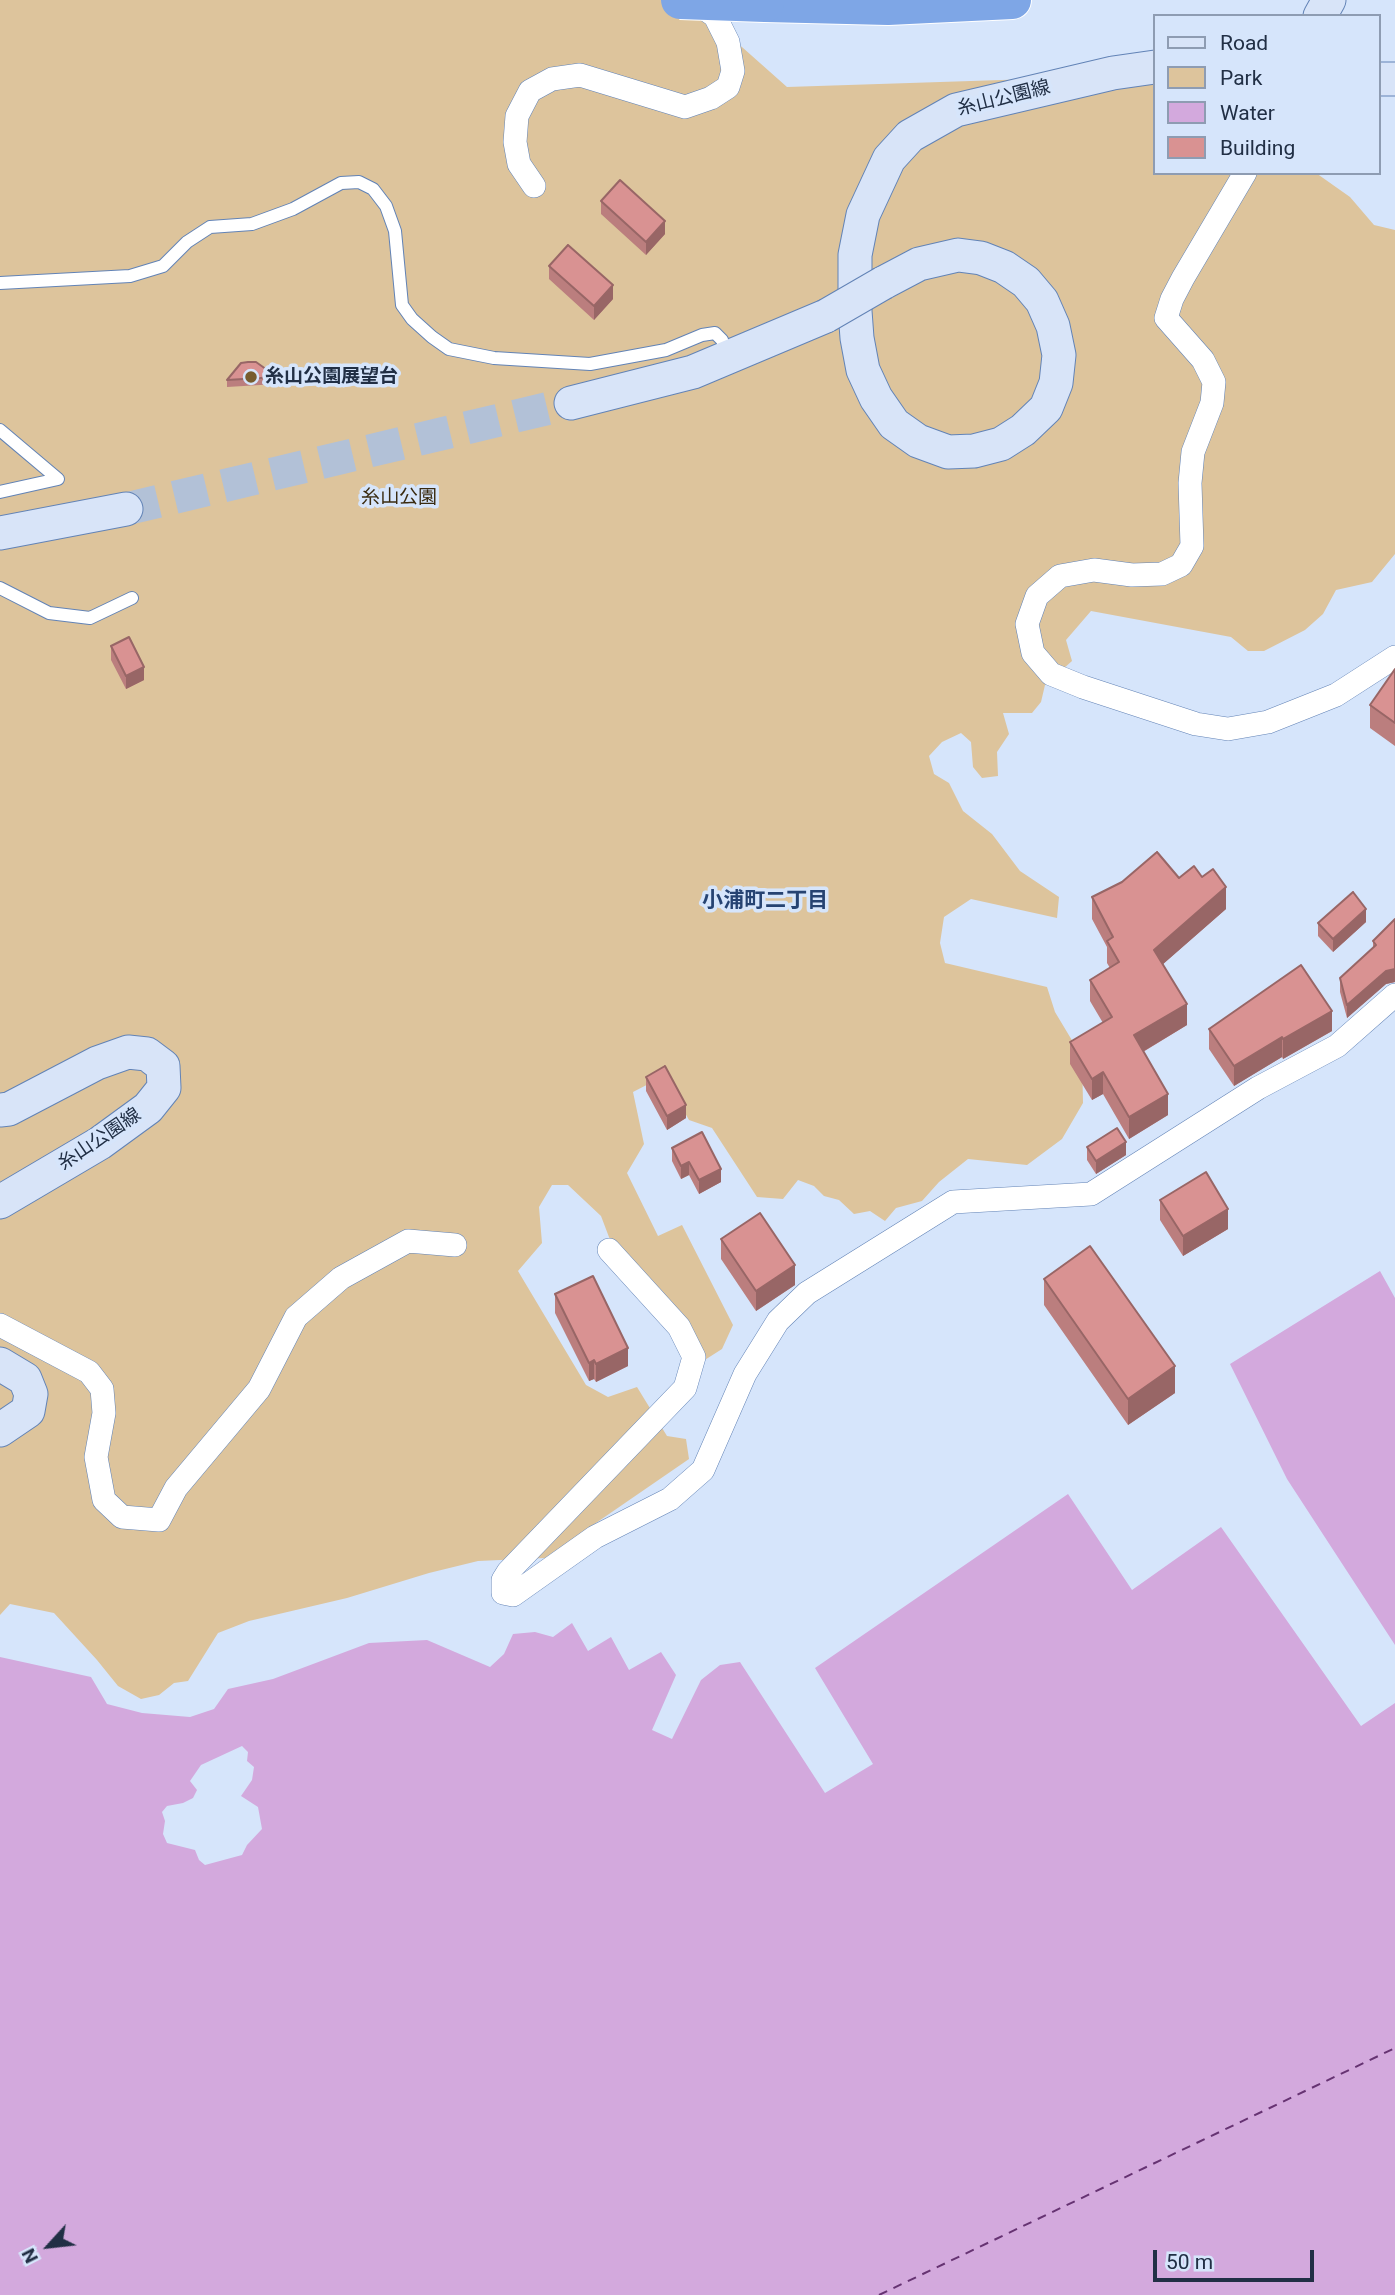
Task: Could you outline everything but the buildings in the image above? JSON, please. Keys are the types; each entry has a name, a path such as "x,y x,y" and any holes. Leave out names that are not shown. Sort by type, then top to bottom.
{"highway":[{"path":"680,0 888,6 1012,0"}],"main road":[{"name":"糸山公園線","path":"570,403 693,372 826,316 856,299 883,284 919,264 958,255 981,258 1004,267 1026,282 1042,301 1053,326 1059,355 1056,383 1046,408 1023,430 1000,444 974,451 948,452 918,441 894,424 876,398 863,370 857,338 856,299 855,255 863,215 889,159 910,136 956,110 1113,72 1154,67"},
{"path":"0,533 125,509"},
{"name":"糸山公園線","path":"0,1110 9,1110 97,1063 128,1052 147,1054 163,1066 164,1088 148,1108 100,1143 0,1202"},
{"path":"0,1364 25,1379 31,1394 29,1411 0,1430"}],"street":[{"path":"534,186 519,164 515,142 517,116 530,91 552,79 580,75 685,107 728,87 733,71 728,42 715,16 691,0"},
{"path":"1244,175 1183,278 1166,318 1203,360 1214,382 1212,403 1193,452 1190,483 1192,546 1181,565 1162,574 1132,575 1094,570 1060,576 1037,596 1027,624 1032,653 1051,674 1083,687 1196,724 1228,729 1268,722 1336,695 1395,657"},
{"path":"609,1250 679,1327 694,1357 685,1388 509,1572 503,1580 503,1593 513,1595 596,1537 670,1499 704,1470 745,1374 778,1321 807,1293 953,1202 1091,1194 1258,1088 1337,1045 1395,995"},
{"path":"0,1325 89,1372 102,1389 104,1413 96,1457 104,1500 122,1517 159,1520 176,1488 259,1389 296,1317 341,1278 408,1241 455,1245"}],"lane":[{"path":"0,283 130,276 163,266 187,242 210,228 252,224 293,209 341,183 359,182 373,189 386,206 395,231 402,305 412,319 449,349 494,358 590,364 666,350 702,335 715,333 722,340 729,357"},
{"path":"0,430 58,479 0,492"},
{"path":"0,588 49,613 90,618 132,598"}],"green space":[{"name":"糸山公園","path":"0,0 689,0 787,87 1154,75 1154,175 1319,175 1350,197 1374,225 1395,230 1395,554 1372,582 1336,590 1323,614 1305,630 1264,651 1248,651 1231,637 1091,611 1066,640 1072,661 1045,685 1041,702 1032,713 1003,713 1009,734 997,752 998,776 982,778 973,767 971,742 961,733 942,742 929,756 934,774 949,783 963,811 992,834 1020,871 1059,897 1057,918 971,899 944,917 940,943 945,963 1047,987 1055,1012 1082,1057 1083,1103 1062,1139 1027,1165 968,1159 939,1182 922,1201 896,1208 885,1221 870,1211 854,1214 839,1200 824,1196 814,1186 798,1180 783,1199 757,1197 712,1128 689,1120 664,1076 633,1092 644,1144 627,1173 658,1236 682,1225 733,1325 722,1349 700,1363 612,1245 601,1216 568,1185 552,1185 539,1207 542,1243 518,1271 586,1385 608,1397 637,1387 667,1436 686,1439 689,1459 545,1558 478,1561 347,1598 249,1621 218,1633 188,1681 174,1683 159,1695 141,1699 118,1686 54,1613 10,1604 0,1615"}],"water":[{"path":"1380,1271 1395,1298 1395,1645 1287,1479 1230,1364"},
{"path":"1068,1494 1132,1590 1221,1527 1361,1726 1395,1703 1395,2295 0,2295 0,1657 91,1677 107,1704 142,1713 190,1717 214,1709 228,1689 273,1679 369,1643 427,1640 490,1667 504,1654 513,1634 535,1632 553,1637 572,1623 588,1651 611,1637 629,1670 661,1652 676,1675 652,1730 672,1739 701,1680 720,1665 740,1662 825,1793 873,1764 815,1668","holes":["242,1746 248,1752 247,1761 254,1767 252,1780 241,1796 258,1807 262,1829 247,1845 242,1855 205,1865 199,1860 195,1850 167,1843 163,1834 165,1821 162,1812 167,1806 193,1798 197,1790 190,1781 201,1765"]}],"ferry route":[{"path":"879,2295 1395,2048"}],"tunnel":[{"path":"126,509 571,403"}],"place":[{"name":"糸山公園展望台","path":"251,377"}],"district":[{"name":"小浦町二丁目","path":"765,902"}]}
